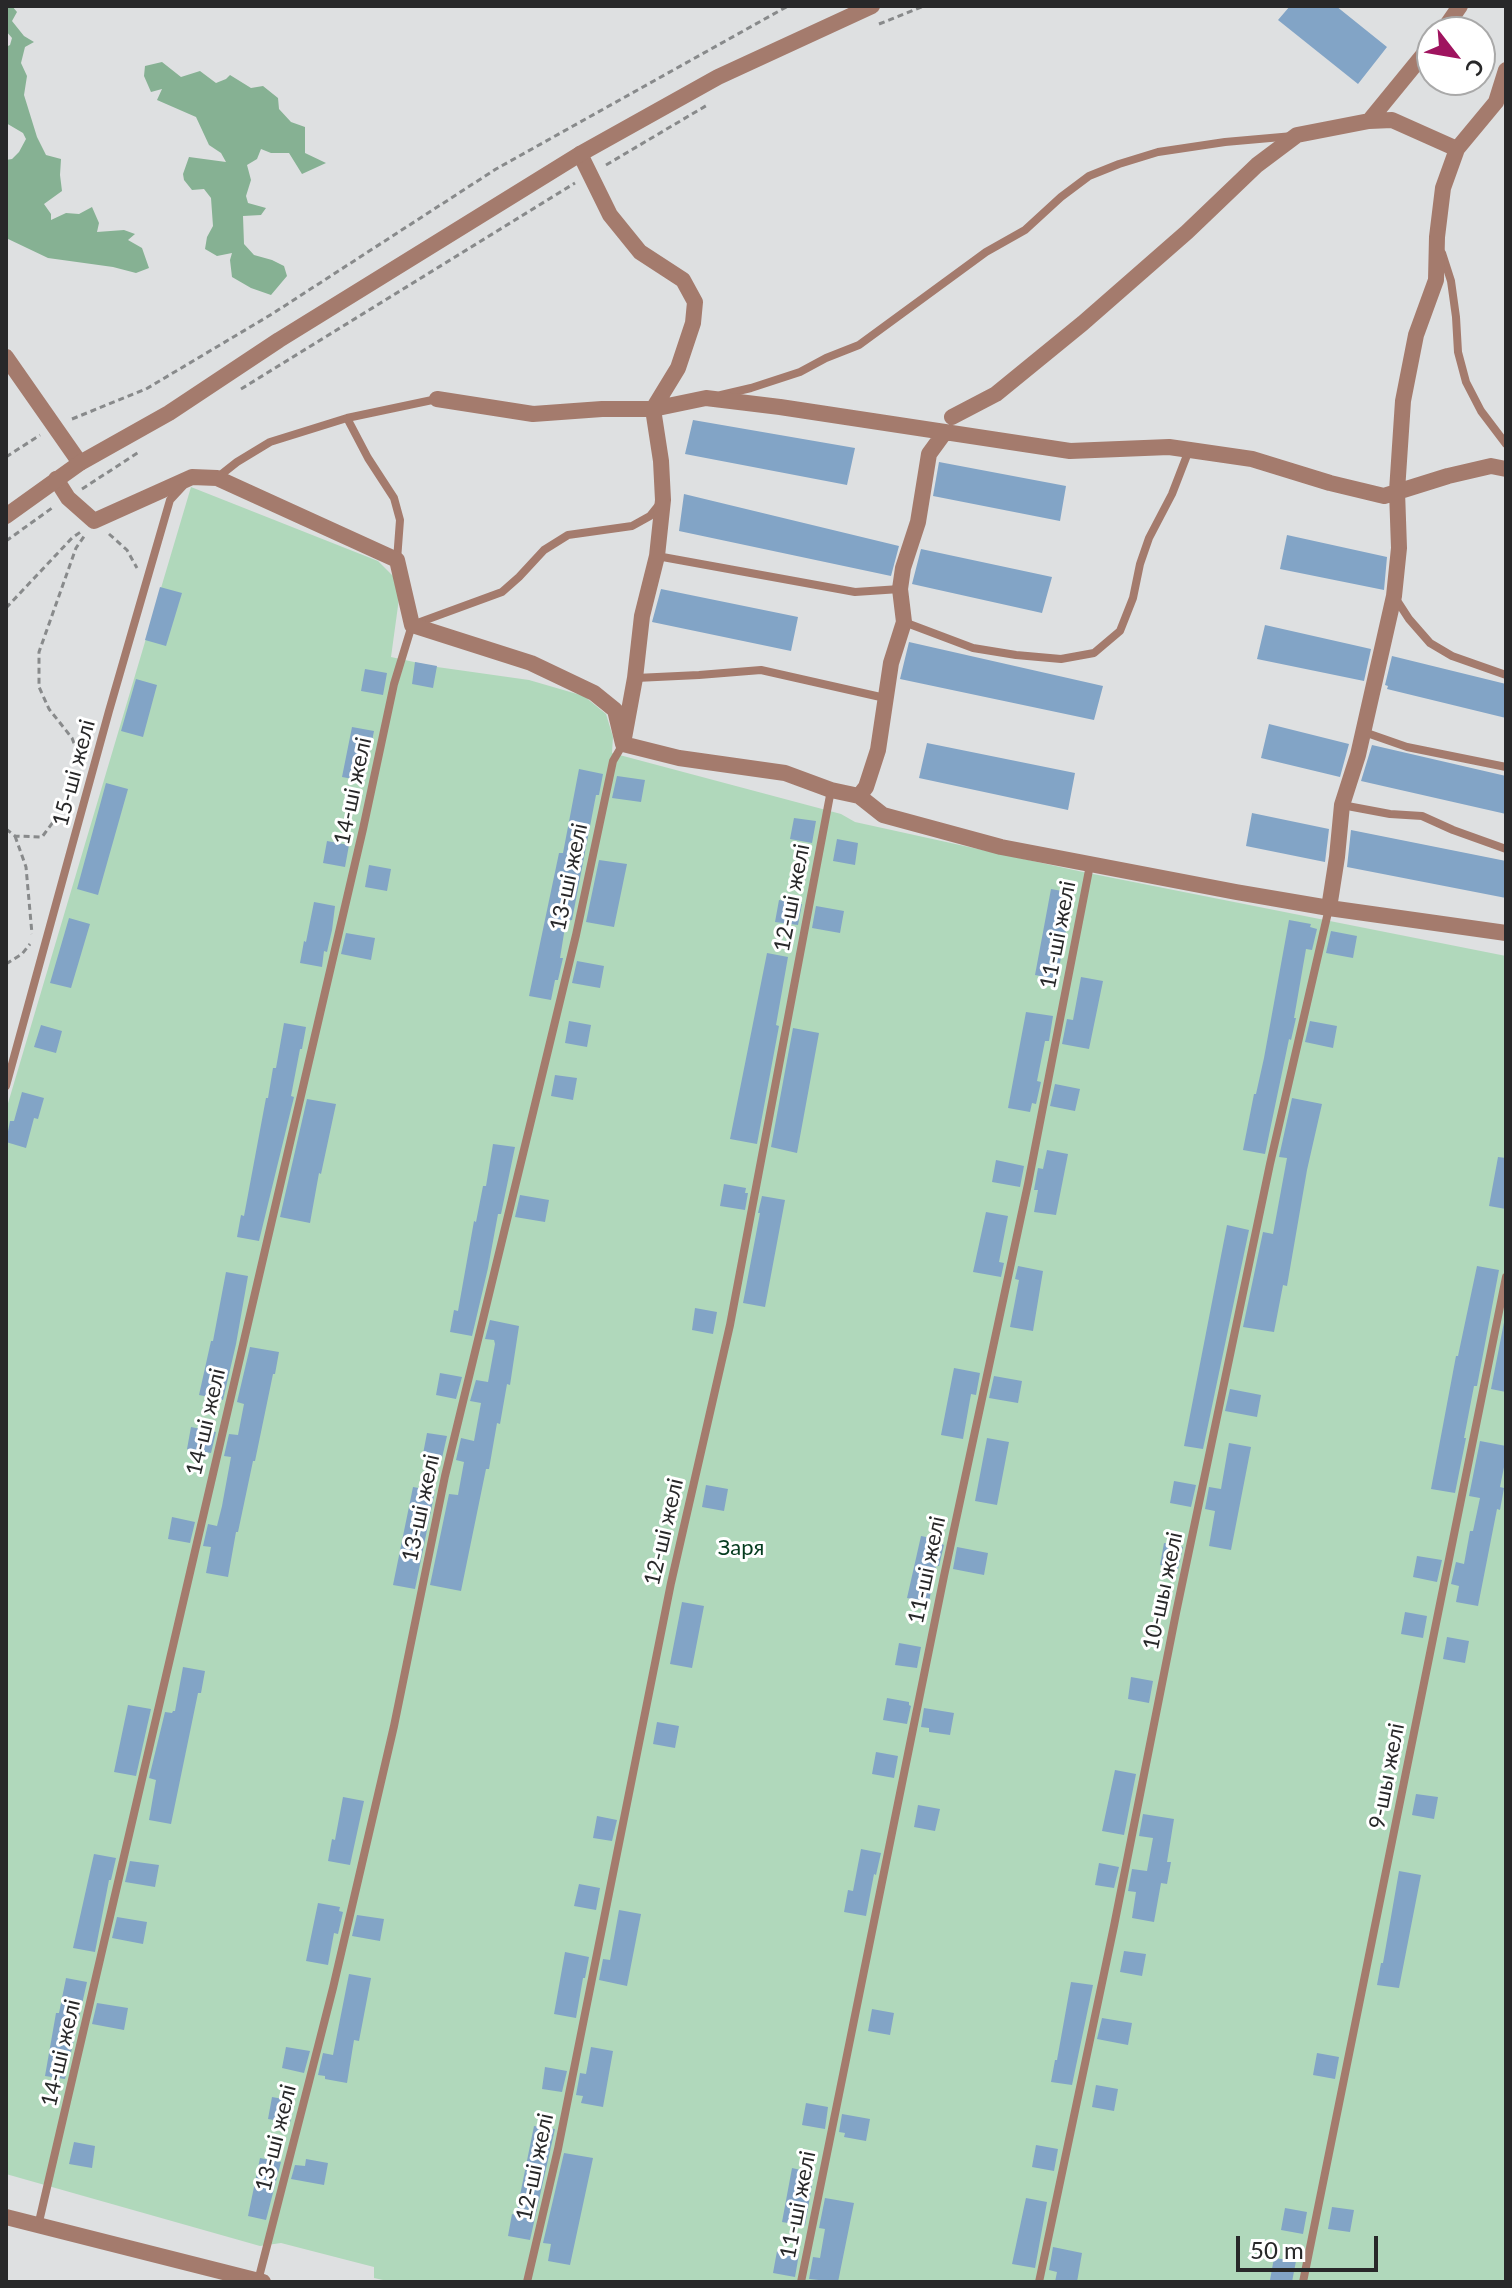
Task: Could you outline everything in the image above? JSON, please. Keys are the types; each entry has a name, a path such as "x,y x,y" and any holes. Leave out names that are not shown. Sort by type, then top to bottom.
{"street":[{"path":"6,516 80,463 169,413 279,340 580,154 718,77 872,6"},
{"path":"1369,121 1416,64"},
{"path":"1329,908 1342,805 1358,755 1394,596 1399,548 1397,491 1403,401 1416,335 1436,280 1443,188 1457,149 1496,102 1506,70"},
{"path":"859,796 866,787 878,750 891,663 904,622 900,589 903,568 918,522 929,454 949,425 996,394 1083,323 1187,232 1257,165 1297,135 1369,121 1392,120 1457,149"},
{"path":"580,154 610,215 640,252 683,280 695,302 693,323 678,368 653,409 663,500 657,556 642,616 623,744"},
{"path":"6,357 80,463"},
{"path":"437,399 533,414 653,409 706,398 949,425 1070,451 1169,447 1190,450 1252,459 1384,496 1491,466 1506,469"},
{"path":"56,479 68,498 94,521 192,477 217,478 397,560 412,625 531,663 594,693 615,710 623,744"},
{"path":"623,744 679,758 785,773 831,790 859,796 883,815 1001,847 1329,908 1506,933"},
{"path":"6,2217 260,2281"}],"lane":[{"path":"706,398 800,372 859,345 986,252 1025,230 1089,176 1158,152 1297,135"},
{"path":"1437,237 1451,281 1458,352 1466,382 1481,411 1506,444"},
{"path":"217,478 270,442 347,418 437,399"},
{"path":"347,418 394,498 400,520 397,560"},
{"path":"904,622 973,648 1061,659 1094,653 1120,631 1133,598 1149,538 1190,450"},
{"name":"15-ші желі","path":"6,1086 170,500 192,477"},
{"path":"412,625 502,592 544,550 568,535 632,526 650,516 663,500"},
{"path":"657,556 855,592 900,589"},
{"path":"1394,596 1430,643 1452,656 1506,675"},
{"name":"14-ші желі","path":"38,2227 394,684 412,625"},
{"path":"635,678 761,670 885,698"},
{"path":"1363,731 1407,747 1506,767"},
{"name":"13-ші желі","path":"260,2281 397,1713 445,1476 576,935 613,761 623,744"},
{"name":"12-ші желі","path":"527,2282 558,2149 671,1583 730,1325 831,790"},
{"path":"1342,805 1422,816 1506,849"},
{"name":"11-ші желі","path":"801,2282 938,1607 1028,1184 1090,865"},
{"name":"10-шы желі","path":"1039,2282 1270,1164 1329,908"},
{"name":"9-шы желі","path":"1303,2282 1506,1277"}],"path":[{"path":"6,457 53,427 146,389 272,314 496,169 788,6"},
{"path":"879,24 924,6"},
{"path":"232,394 439,265 712,102"},
{"path":"6,541 142,450"},
{"path":"94,521 127,550 145,584"},
{"path":"6,608 72,538 94,521"},
{"path":"81,762 72,738 49,709 39,687 39,652 76,548 94,521"},
{"path":"15,836 42,837 65,806 75,777"},
{"path":"6,829 15,836 26,867 32,941 22,954 6,964"}],"green space":[{"path":"6,6 12,6 17,12 12,21 24,36 34,42 25,47 21,63 27,76 24,95 37,137 46,155 61,159 62,191 44,204 51,214 51,220 66,213 79,214 92,207 99,223 97,232 124,230 135,234 128,240 142,248 149,268 136,273 48,258 6,238 6,160 19,152 26,139 23,133 6,123 6,47 12,38 6,31"},
{"path":"162,62 181,77 200,71 216,83 230,75 251,88 263,86 278,98 279,109 291,122 305,127 305,153 326,163 302,174 289,153 271,153 261,149 257,159 247,165 251,180 246,196 248,203 266,208 261,215 243,216 244,244 254,255 284,266 287,276 271,295 232,277 232,253 217,256 205,249 213,226 211,198 204,189 192,190 183,174 189,157 226,162 221,153 209,145 196,117 157,100 162,89 151,92 144,76 145,66"},
{"name":"Заря","path":"191,487 378,561 401,584 391,657 529,680 584,696 606,714 613,737 612,753 841,814 855,822 1083,872 1506,956 1506,2282 392,2282 374,2278 374,2267 281,2243 260,2246 6,2174 6,1110"}],"building":[{"path":"1290,6 1336,6 1387,47 1358,84 1278,20"},
{"path":"693,420 855,448 847,485 685,454"},
{"path":"939,462 1066,486 1060,521 933,496"},
{"path":"684,494 899,546 891,576 679,531"},
{"path":"1287,535 1387,557 1384,590 1280,569"},
{"path":"921,549 1052,577 1042,613 912,584"},
{"path":"160,587 182,593 166,646 145,640"},
{"path":"661,589 798,617 791,651 652,622"},
{"path":"1265,625 1371,649 1364,681 1257,659"},
{"path":"909,642 1103,686 1094,720 900,679"},
{"path":"1392,656 1506,684 1506,718 1387,689 1385,685"},
{"path":"415,662 437,666 433,688 412,684"},
{"path":"365,669 387,673 383,695 361,691"},
{"path":"136,679 157,685 143,737 121,731"},
{"path":"1269,724 1349,744 1340,777 1261,758"},
{"path":"352,727 374,731 364,781 342,777"},
{"path":"927,743 1075,773 1068,810 919,778"},
{"path":"1372,745 1506,776 1506,814 1361,781"},
{"path":"579,769 603,774 599,795 596,795 572,920 566,921 560,958 563,958 551,1000 529,996 559,853 563,853"},
{"path":"617,776 645,780 641,802 612,798"},
{"path":"106,783 128,789 98,895 77,889"},
{"path":"1252,813 1329,829 1325,862 1246,846"},
{"path":"794,818 816,821 812,843 790,839"},
{"path":"1351,830 1506,861 1506,898 1347,867"},
{"path":"837,839 858,843 855,865 833,861"},
{"path":"327,841 349,845 345,867 323,863"},
{"path":"599,860 627,864 614,927 586,922"},
{"path":"369,865 391,869 387,891 365,887"},
{"path":"1051,889 1073,893 1057,979 1035,975"},
{"path":"779,900 802,904 798,925 775,922"},
{"path":"314,902 335,906 322,967 300,963"},
{"path":"816,906 844,911 840,933 812,928"},
{"path":"69,918 90,924 71,988 50,983"},
{"path":"1289,920 1311,924 1310,927 1317,929 1312,950 1306,949 1296,1018 1265,1154 1243,1150 1264,1058"},
{"path":"1331,931 1357,936 1353,958 1326,953"},
{"path":"346,933 375,938 371,960 341,954"},
{"path":"767,953 788,957 776,1025 779,1026 757,1144 730,1139"},
{"path":"577,961 604,966 600,988 572,983"},
{"path":"1081,977 1103,981 1089,1049 1062,1044 1067,1019 1073,1020"},
{"path":"1026,1012 1053,1016 1037,1081 1041,1082 1036,1104 1032,1103 1030,1112 1008,1108"},
{"path":"569,1021 591,1025 587,1047 565,1043"},
{"path":"1310,1021 1337,1026 1333,1048 1305,1042"},
{"path":"284,1023 306,1027 291,1096 294,1097 259,1241 237,1237"},
{"path":"41,1025 62,1031 56,1053 34,1047"},
{"path":"793,1028 819,1033 797,1153 771,1147"},
{"path":"555,1075 577,1078 573,1100 551,1096"},
{"path":"1055,1084 1080,1089 1075,1111 1050,1106"},
{"path":"22,1092 44,1098 38,1119 34,1118 26,1148 6,1142 10,1121 14,1121"},
{"path":"1292,1098 1322,1104 1287,1286 1283,1285 1274,1332 1243,1327 1263,1232 1273,1234 1287,1158 1279,1157"},
{"path":"307,1099 336,1104 310,1223 280,1217"},
{"path":"493,1144 515,1147 472,1336 450,1332 454,1310 458,1311 474,1221 483,1186 486,1186"},
{"path":"1047,1150 1068,1154 1056,1215 1034,1212 1038,1168 1043,1169"},
{"path":"1498,1157 1506,1158 1506,1209 1489,1206"},
{"path":"996,1160 1024,1166 1020,1187 992,1182"},
{"path":"724,1184 746,1188 745,1210 720,1206"},
{"path":"520,1195 549,1200 545,1222 515,1217"},
{"path":"762,1196 785,1200 765,1307 743,1303"},
{"path":"986,1212 1008,1216 999,1262 1004,1263 1001,1277 973,1272"},
{"path":"1227,1225 1249,1230 1203,1449 1184,1446"},
{"path":"1018,1266 1043,1271 1033,1331 1010,1327 1019,1280 1015,1279"},
{"path":"1477,1266 1499,1270 1455,1493 1431,1489"},
{"path":"226,1272 248,1276 223,1400 199,1395"},
{"path":"695,1308 717,1312 713,1334 692,1330"},
{"path":"1506,1312 1506,1392 1491,1389"},
{"path":"490,1320 519,1326 510,1385 507,1384 489,1469 486,1469 461,1591 430,1585 449,1494 458,1495 464,1462 456,1460 461,1438 474,1441 481,1403 470,1401 476,1380 488,1382 495,1344 494,1340 485,1339"},
{"path":"250,1347 279,1352 228,1577 206,1573 211,1547 203,1546 208,1524 217,1526 222,1506 231,1457 224,1456 229,1434 238,1435 244,1404 237,1402"},
{"path":"954,1368 980,1373 976,1395 971,1394 963,1439 941,1435"},
{"path":"440,1373 462,1377 456,1399 436,1395"},
{"path":"994,1376 1022,1381 1018,1403 989,1398"},
{"path":"1230,1389 1261,1395 1257,1417 1225,1411"},
{"path":"191,1427 216,1432 211,1453 187,1449"},
{"path":"427,1433 447,1436 442,1458 423,1454"},
{"path":"987,1438 1009,1442 997,1505 975,1501"},
{"path":"1480,1441 1506,1446 1506,1457 1500,1487 1504,1488 1500,1510 1497,1509 1478,1606 1456,1602 1459,1586 1451,1584 1456,1562 1464,1564 1480,1498 1469,1496"},
{"path":"1229,1443 1251,1447 1231,1550 1209,1546 1215,1511 1205,1509 1209,1487 1221,1489"},
{"path":"1174,1481 1196,1485 1191,1507 1170,1503"},
{"path":"706,1485 728,1489 724,1511 702,1507"},
{"path":"413,1487 435,1491 415,1589 393,1585"},
{"path":"172,1517 195,1522 190,1543 168,1539"},
{"path":"921,1536 942,1540 944,1545 929,1602 907,1598"},
{"path":"1164,1543 1183,1547 1178,1569 1160,1565"},
{"path":"957,1547 988,1553 984,1575 953,1569"},
{"path":"1417,1556 1442,1560 1437,1582 1413,1577"},
{"path":"682,1602 704,1606 692,1668 670,1664"},
{"path":"1405,1612 1427,1616 1423,1638 1401,1634"},
{"path":"1447,1637 1469,1641 1465,1663 1443,1659"},
{"path":"899,1643 921,1647 917,1668 895,1665"},
{"path":"183,1667 205,1671 171,1824 149,1820 156,1780 149,1778 165,1712 175,1711"},
{"path":"1131,1677 1153,1681 1149,1703 1128,1699"},
{"path":"887,1698 909,1702 907,1724 883,1720"},
{"path":"128,1705 151,1709 136,1776 114,1772"},
{"path":"924,1708 954,1713 950,1735 929,1732 929,1728 921,1727"},
{"path":"657,1722 679,1726 675,1748 653,1744"},
{"path":"876,1752 898,1756 894,1778 872,1774"},
{"path":"1115,1770 1136,1774 1124,1835 1102,1831"},
{"path":"1416,1794 1438,1797 1434,1819 1412,1815"},
{"path":"343,1797 364,1801 350,1865 328,1861"},
{"path":"918,1805 940,1809 935,1831 914,1827"},
{"path":"1143,1814 1174,1819 1167,1884 1161,1883 1154,1922 1132,1918 1136,1892 1128,1891 1132,1869 1147,1871 1153,1838 1139,1836"},
{"path":"597,1816 617,1820 612,1841 593,1838"},
{"path":"861,1849 881,1853 866,1916 844,1912 848,1890 853,1891"},
{"path":"94,1854 116,1858 95,1952 73,1948"},
{"path":"130,1861 159,1865 155,1887 125,1882"},
{"path":"1099,1863 1119,1867 1114,1888 1095,1885"},
{"path":"1399,1871 1421,1875 1399,1988 1377,1985"},
{"path":"579,1884 600,1888 596,1910 574,1906"},
{"path":"318,1903 340,1907 339,1911 343,1912 338,1934 334,1933 328,1965 306,1961"},
{"path":"619,1910 641,1914 627,1986 599,1980 603,1959 610,1960"},
{"path":"357,1915 384,1919 380,1941 352,1936"},
{"path":"117,1917 147,1922 143,1944 112,1938"},
{"path":"1124,1951 1146,1954 1142,1976 1120,1972"},
{"path":"565,1952 589,1957 576,2018 554,2014"},
{"path":"349,1974 371,1978 359,2041 354,2040 347,2083 318,2075 323,2053 333,2055"},
{"path":"66,1978 87,1982 65,2079 45,2076 56,2013 59,2013"},
{"path":"1071,1982 1093,1985 1072,2085 1051,2082"},
{"path":"97,2003 128,2008 124,2030 92,2024"},
{"path":"872,2009 894,2013 890,2035 868,2031"},
{"path":"1102,2018 1132,2023 1128,2045 1097,2039"},
{"path":"286,2047 310,2051 304,2073 282,2068"},
{"path":"591,2047 613,2051 603,2107 581,2103 583,2096 576,2095 580,2073 586,2074"},
{"path":"1317,2053 1339,2057 1335,2079 1313,2075"},
{"path":"545,2067 567,2071 562,2092 542,2089"},
{"path":"1096,2085 1118,2089 1114,2111 1092,2107"},
{"path":"272,2097 294,2101 290,2123 268,2119"},
{"path":"806,2103 828,2107 825,2129 802,2125"},
{"path":"842,2114 870,2119 866,2141 844,2137 845,2133 839,2132"},
{"path":"534,2126 555,2129 530,2240 508,2236 512,2214 516,2215"},
{"path":"74,2142 95,2146 92,2168 69,2164"},
{"path":"1036,2145 1058,2149 1054,2171 1032,2167"},
{"path":"564,2153 593,2158 570,2265 548,2261 551,2244 543,2243"},
{"path":"260,2158 281,2162 266,2220 248,2216"},
{"path":"306,2159 328,2163 324,2185 291,2179 295,2165 305,2166"},
{"path":"792,2168 814,2173 805,2226 782,2222"},
{"path":"825,2198 854,2203 838,2282 809,2279 813,2257 820,2258 825,2229 819,2228"},
{"path":"1026,2198 1047,2202 1035,2268 1012,2264"},
{"path":"1332,2207 1354,2210 1350,2232 1328,2229"},
{"path":"1285,2208 1307,2212 1303,2234 1281,2230"},
{"path":"1053,2247 1082,2253 1077,2282 1055,2282 1057,2272 1049,2270"},
{"path":"777,2251 799,2254 795,2277 773,2273"},
{"path":"1274,2258 1296,2261 1292,2282 1270,2280"}]}
